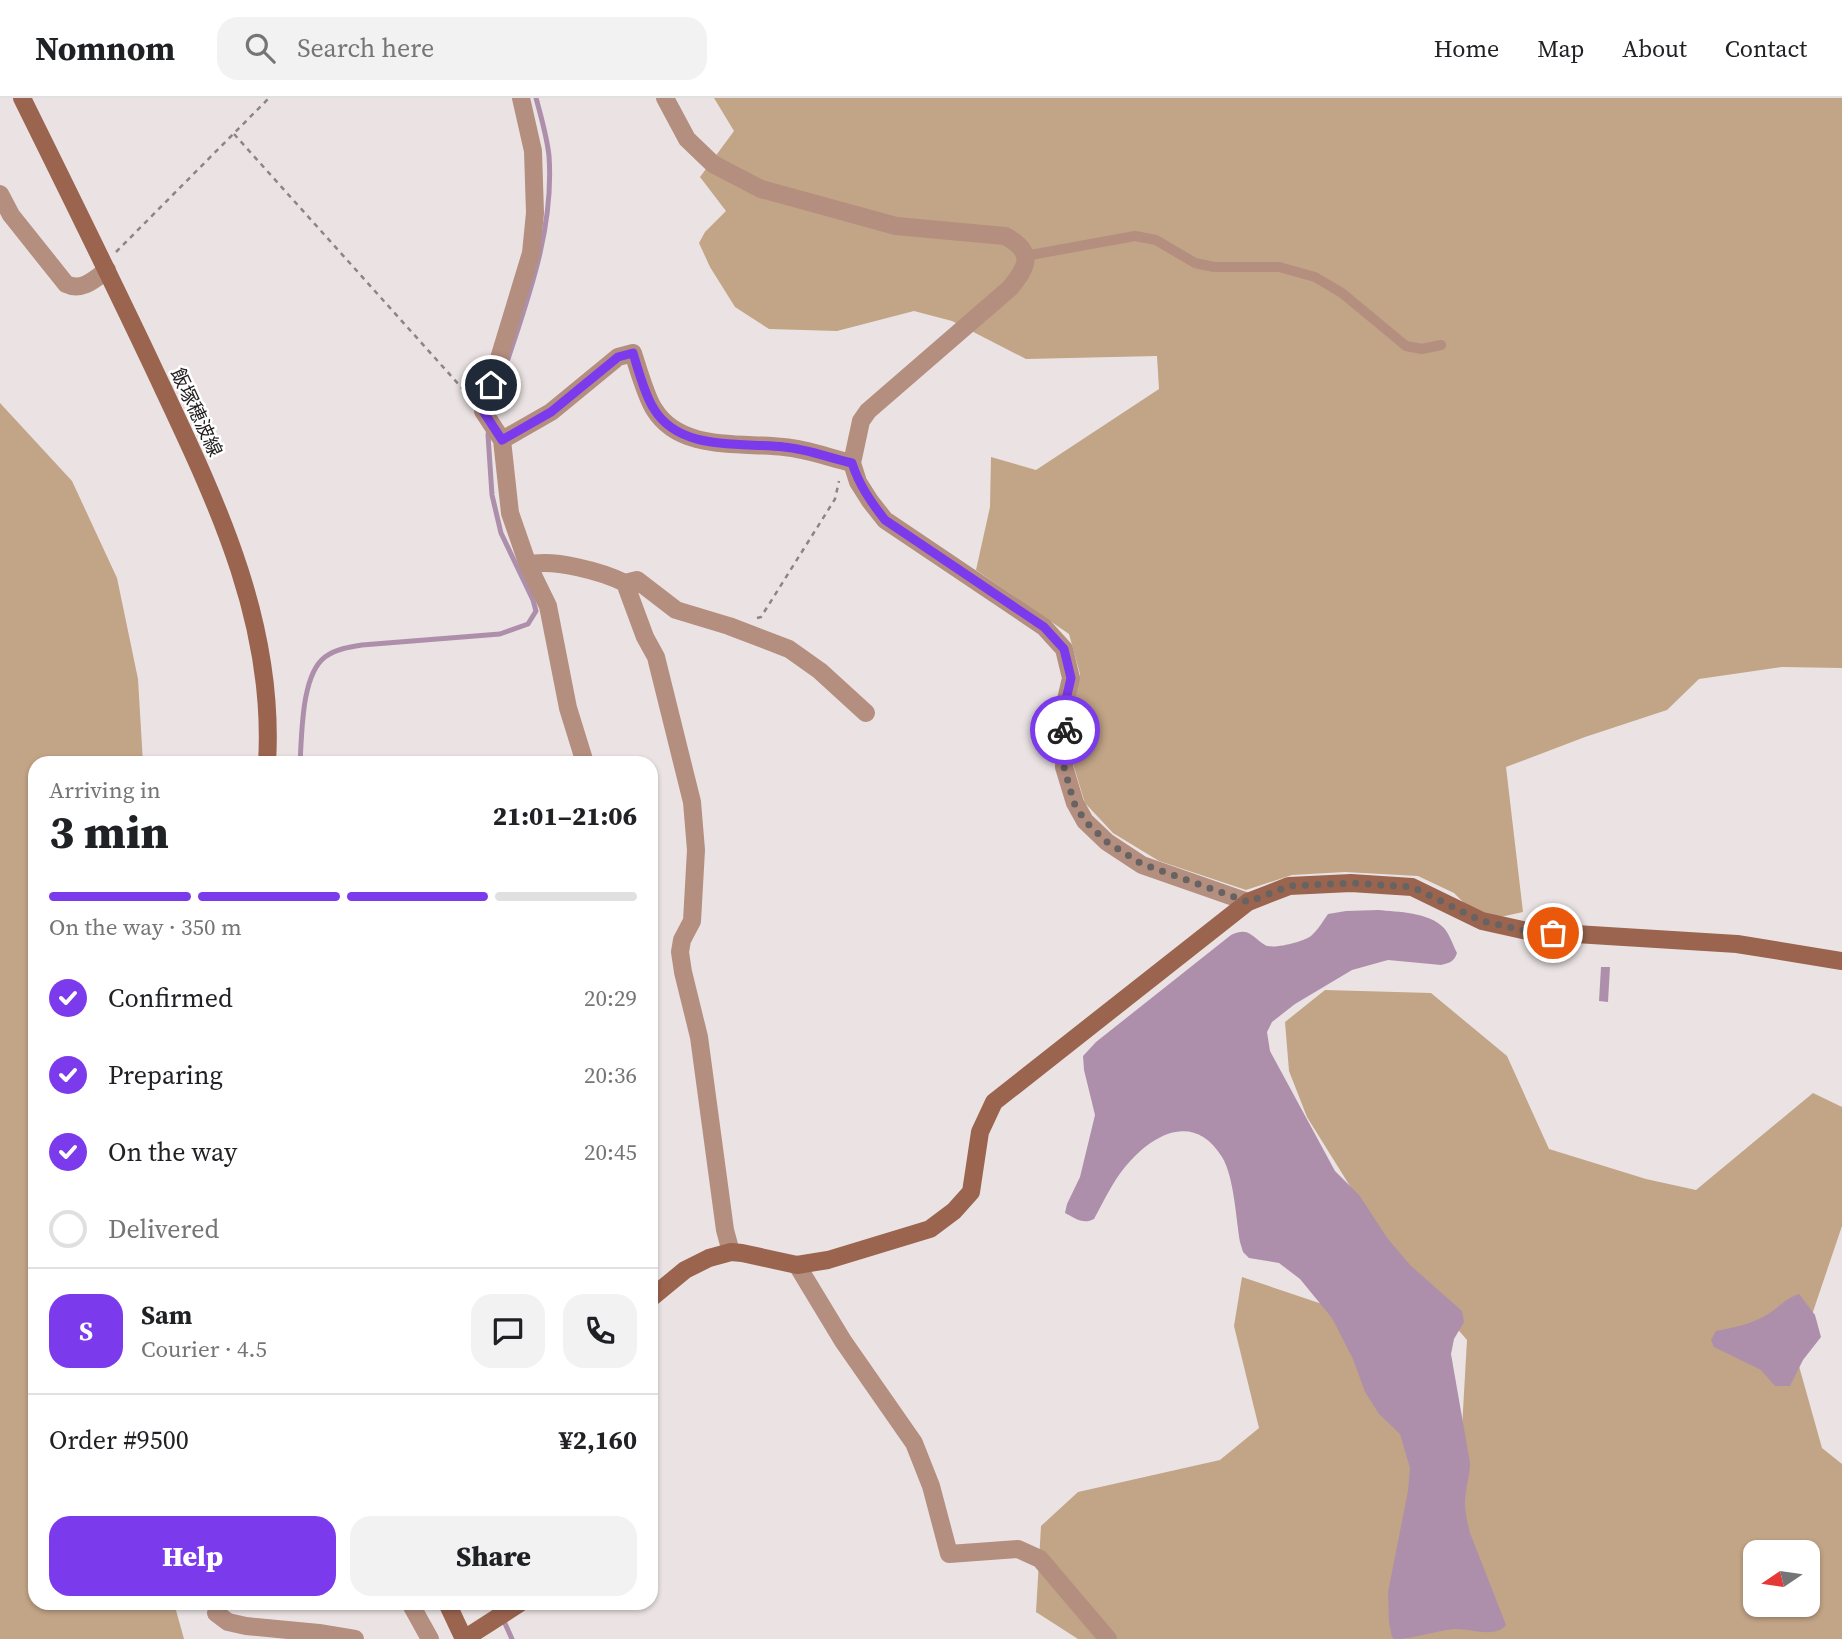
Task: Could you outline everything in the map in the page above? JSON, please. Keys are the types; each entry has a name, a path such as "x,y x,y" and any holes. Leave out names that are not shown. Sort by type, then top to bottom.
{"street":[{"name":"飯塚穂波線","path":"22,98 215,501 243,578 257,636 266,684 267,756"},
{"path":"521,98 533,151 534,213 531,253 484,414 500,437 510,513 528,565 548,606 568,709 583,756"},
{"path":"665,98 687,139 704,156 713,164 761,188 896,226 1005,236 1018,243 1025,256 1024,270 1010,288 868,411 861,421 848,462 870,502 885,520 1044,627 1064,649 1071,678 1065,704 1064,767 1074,803 1085,821 1107,842 1142,864 1248,902"},
{"path":"0,194 10,215 66,284 81,287 105,267"},
{"path":"500,437 551,412 618,357 633,353 653,409 669,427 692,438 786,447 848,462"},
{"path":"528,565 537,562 585,569 625,583 637,580 676,610 729,626 789,649 820,671 866,713"},
{"path":"625,583 645,637 656,657 692,802 696,850 692,921 682,940 680,952 699,1037 725,1230 731,1252"},
{"path":"658,1292 685,1270 709,1258 731,1252 797,1265 828,1260 930,1229 954,1211 971,1192 980,1132 994,1102 1248,902 1289,886 1352,883 1412,887 1482,921 1527,931 1737,944 1842,961"},
{"path":"797,1265 843,1341 914,1443 931,1486 949,1554 1018,1549 1040,1559 1108,1639"},
{"path":"414,1610 430,1639"},
{"path":"450,1610 464,1639 509,1610"},
{"path":"216,1613 228,1622 237,1624 355,1639"}],"lane":[{"path":"1025,256 1135,236 1156,240 1195,263 1214,267 1279,267 1315,277 1342,293 1406,346 1423,349 1441,345"}],"path":[{"path":"105,267 268,98"},
{"path":"234,134 484,414"},
{"path":"751,620 761,617 835,499 848,462"}],"shaded area":[{"path":"714,98 1842,98 1842,668 1782,667 1699,679 1667,710 1506,767 1523,912 1482,921 1454,893 1418,876 1345,872 1292,875 1246,890 1159,861 1113,833 1085,803 1073,764 1074,706 1080,674 1069,634 976,570 990,507 991,457 1036,470 1159,389 1157,356 1026,359 952,321 914,311 837,331 769,329 735,307 710,267 699,243 705,232 726,211 700,177 734,131"},
{"path":"0,403 72,481 117,578 138,679 143,756 28,756 28,1610 176,1610 184,1639 0,1639"},
{"path":"1378,910 1413,914 1438,923 1444,928 1457,953 1449,963 1441,965 1388,960 1352,970 1295,1004 1272,1022 1267,1032 1270,1051 1335,1171 1359,1195 1388,1239 1410,1265 1462,1311 1464,1322 1454,1339 1451,1354 1470,1463 1465,1508 1470,1533 1506,1625 1489,1632 1454,1629 1409,1638 1392,1637 1388,1592 1410,1468 1400,1434 1379,1414 1365,1392 1353,1359 1332,1318 1300,1279 1279,1263 1249,1258 1243,1252 1229,1175 1222,1157 1211,1143 1186,1131 1160,1137 1125,1167 1094,1219 1083,1221 1065,1213 1080,1177 1095,1115 1083,1056 1096,1042 1231,935 1246,932 1265,945 1281,946 1311,936 1328,914"},
{"path":"1601,967 1610,967 1608,1002 1599,1001"},
{"path":"1325,990 1431,993 1507,1056 1549,1149 1646,1179 1696,1190 1813,1093 1842,1107 1842,1226 1797,1359 1822,1448 1842,1464 1842,1639 1078,1639 1036,1612 1041,1526 1078,1492 1220,1460 1259,1428 1234,1326 1242,1277 1334,1308 1458,1498 1467,1340 1391,1252 1307,1117 1289,1071 1285,1022"},
{"path":"1799,1294 1815,1315 1821,1337 1803,1360 1790,1386 1775,1386 1761,1370 1714,1347 1711,1340 1716,1331 1760,1319"}],"waterway":[{"path":"508,359 539,259 548,208 549,156 536,98"},
{"path":"492,416 498,392"},
{"path":"300,756 307,691 317,666 329,654 362,645 500,634 528,624 536,611 501,533 492,495 489,429"},
{"path":"503,1619 512,1639"}],"way so far":[{"path":"1065,730 1064,767 1074,803 1085,821 1107,842 1142,864 1248,902 1289,886 1352,883 1412,887 1482,921 1527,931 1553,933"}],"route":[{"path":"491,385 483,411 502,440 551,412 618,357 633,353 653,409 669,427 692,438 786,447 852,463 858,482 885,520 1044,627 1064,649 1071,678 1065,704 1065,730"}]}
